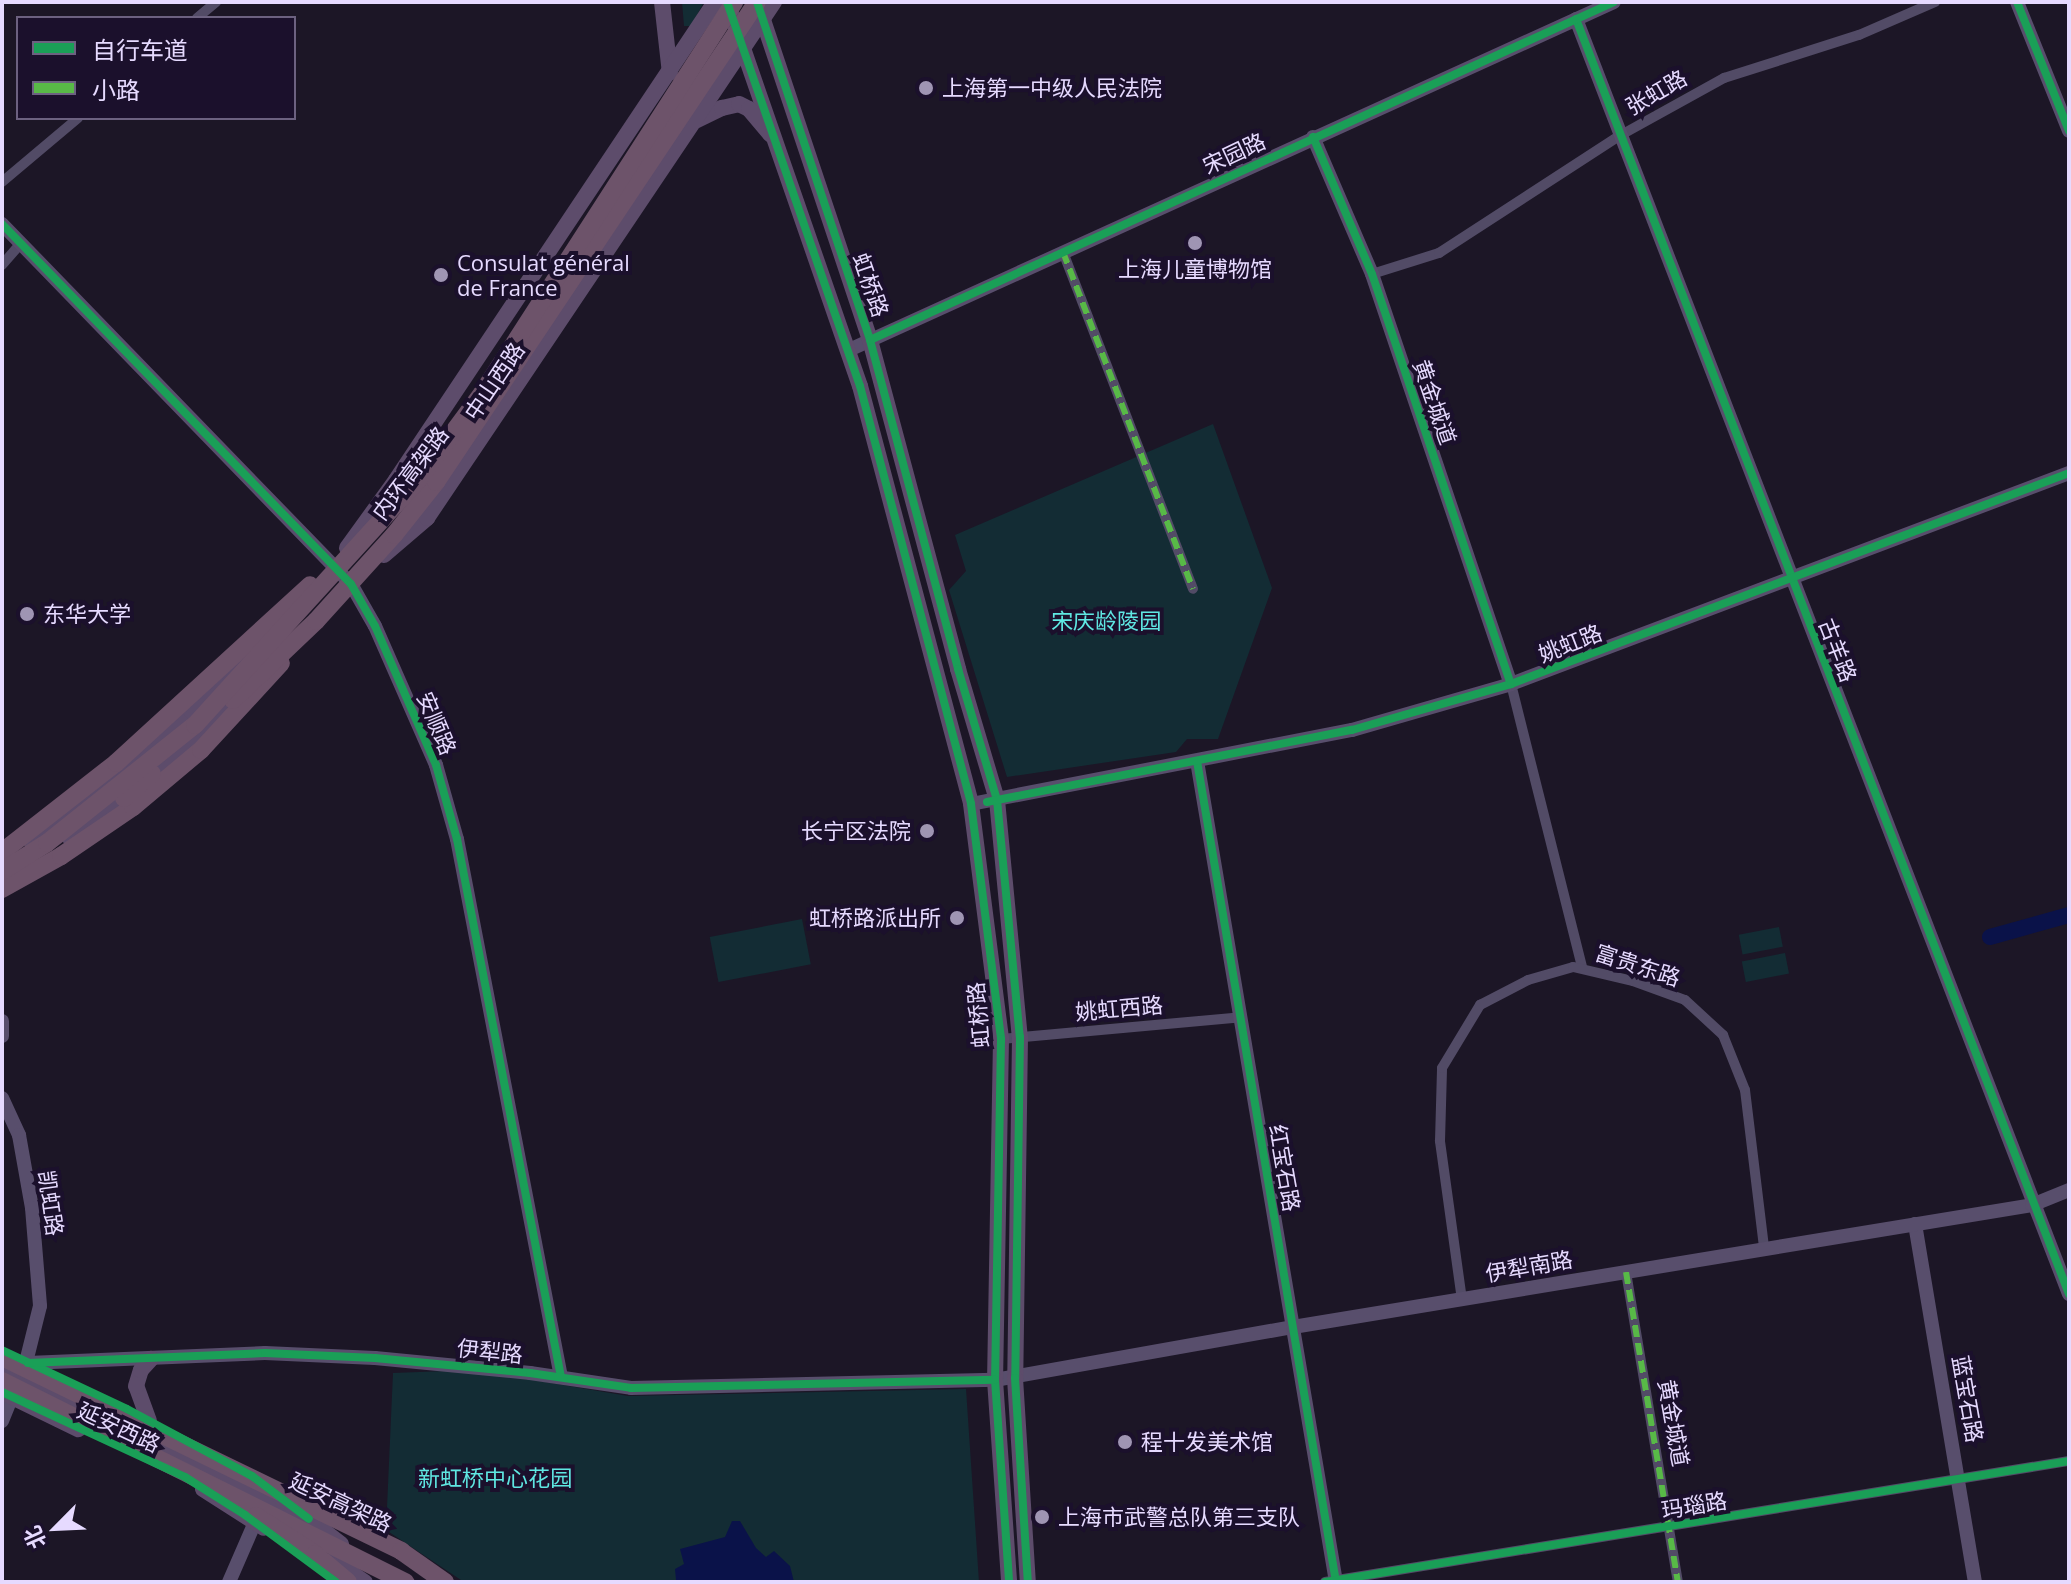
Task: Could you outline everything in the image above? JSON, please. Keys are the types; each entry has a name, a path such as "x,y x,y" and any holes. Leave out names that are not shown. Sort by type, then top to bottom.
{"highway":[{"name":"内环高架路","path":"2,871 47,843 195,725 418,480 483,392 734,2"},
{"name":"内环高架路","path":"2,885 124,798 197,735 316,621 394,535 467,438 759,8"},
{"path":"2,855 116,763 202,687 418,480"},
{"path":"2,885 22,878 133,807 201,750 249,702 316,621"},
{"name":"延安高架路","path":"2,1357 401,1551 445,1582"},
{"name":"延安高架路","path":"12,1382 406,1582"},
{"path":"191,1472 315,1554 348,1582"}],"main road":[{"path":"662,2 670,73"},
{"name":"中山西路","path":"2,855 75,809 191,711 333,566 396,480 715,2"},
{"name":"虹桥路","path":"727,2 849,350 971,804 1001,1039 995,1380 1009,1582"},
{"name":"中山西路","path":"2,885 143,782 242,695 351,584 427,518 745,49 759,8 774,2"},
{"name":"虹桥路","path":"759,8 870,340 958,669 997,800 1020,1037 1015,1378 1028,1582"},
{"path":"696,121 722,108 739,104 749,109 776,141"},
{"path":"2,1350 12,1382"},
{"path":"149,1421 136,1386 141,1370 151,1359"},
{"name":"延安西路","path":"2,1370 12,1382 262,1506 365,1582"},
{"name":"延安西路","path":"12,1382 149,1421 252,1476 262,1506 336,1582"},
{"path":"262,1506 309,1519 389,1582"}],"street":[{"path":"199,16 216,2"},
{"name":"张虹路","path":"1372,274 1439,253 1621,135 1724,78 1859,35 1935,2"},
{"path":"2017,2 2069,131"},
{"name":"宋园路","path":"849,350 1611,3"},
{"name":"古羊路","path":"1576,19 2032,1205 2069,1294"},
{"path":"2,182 76,120"},
{"name":"黄金城道","path":"1313,137 1372,274 1511,684 1582,967"},
{"name":"安顺路","path":"2,224 351,584 375,626 436,765 457,839 561,1377"},
{"path":"2,265 21,243"},
{"path":"1063,252 1193,589"},
{"name":"姚虹路","path":"971,804 1352,730 1511,684 2069,473"},
{"name":"红宝石路","path":"1197,761 1336,1582"},
{"name":"富贵东路","path":"1462,1300 1440,1141 1442,1068 1480,1005 1528,980 1582,967 1685,1000 1723,1035 1745,1090 1764,1248"},
{"name":"姚虹西路","path":"1001,1039 1241,1017"},
{"path":"2,1021 2,1036"},
{"name":"凯虹路","path":"2,1098 19,1135 32,1208 40,1306 12,1382 2,1421"},
{"name":"伊犁南路","path":"995,1380 1293,1327 2032,1205 2069,1190"},
{"name":"蓝宝石路","path":"1915,1224 1975,1582"},
{"name":"黄金城道","path":"1626,1272 1678,1582"},
{"name":"伊犁路","path":"12,1382 151,1359 265,1353 375,1358 561,1377 631,1388 995,1380"},
{"name":"玛瑙路","path":"1325,1582 2069,1461"},
{"path":"229,1582 262,1506"}],"green space":[{"path":"682,2 704,2 691,26 684,26"},
{"name":"宋庆龄陵园","path":"1213,424 1272,588 1218,739 1187,739 1176,752 1007,777 949,590 966,571 955,535"},
{"path":"802,919 811,964 719,982 710,937"},
{"path":"1779,927 1783,947 1743,954 1739,935"},
{"path":"1785,953 1789,974 1746,982 1742,961"},
{"name":"新虹桥中心花园","path":"473,1370 628,1396 966,1389 979,1582 464,1582 386,1530 393,1373"}],"shaded area":[{"path":"732,1521 740,1521 756,1548 766,1557 774,1551 790,1566 794,1582 672,1582 676,1580 675,1569 684,1564 680,1549 725,1537"}],"waterway":[{"path":"1990,937 2069,915"}],"marked path":[{"path":"1063,252 1193,589"},
{"path":"1626,1272 1678,1582"}],"cycle path":[{"path":"727,2 860,386 971,804 1001,1039 995,1380 1009,1582"},
{"path":"757,2 870,340 958,669 997,800 1020,1037 1015,1378 1028,1582"},
{"path":"870,340 1614,2"},
{"path":"2017,2 2069,131"},
{"path":"1576,19 2069,1294"},
{"path":"1313,137 1372,274 1511,684"},
{"path":"2,224 351,584 375,626 436,765 457,839 561,1377"},
{"path":"987,802 1352,730 1511,684 2069,473"},
{"path":"1197,761 1336,1582"},
{"path":"2,1350 127,1409 252,1476 309,1519"},
{"path":"28,1363 265,1353 375,1358 530,1373 631,1388 995,1380"},
{"path":"2,1392 185,1477 245,1515 336,1582"},
{"path":"1325,1582 2069,1461"}],"place":[{"name":"上海第一中级人民法院","path":"926,88"},
{"name":"上海儿童博物馆","path":"1195,243"},
{"name":"Consulat général de France","path":"441,275"},
{"name":"东华大学","path":"27,614"},
{"name":"长宁区法院","path":"927,831"},
{"name":"虹桥路派出所","path":"957,918"},
{"name":"程十发美术馆","path":"1125,1442"},
{"name":"上海市武警总队第三支队","path":"1042,1517"}]}
